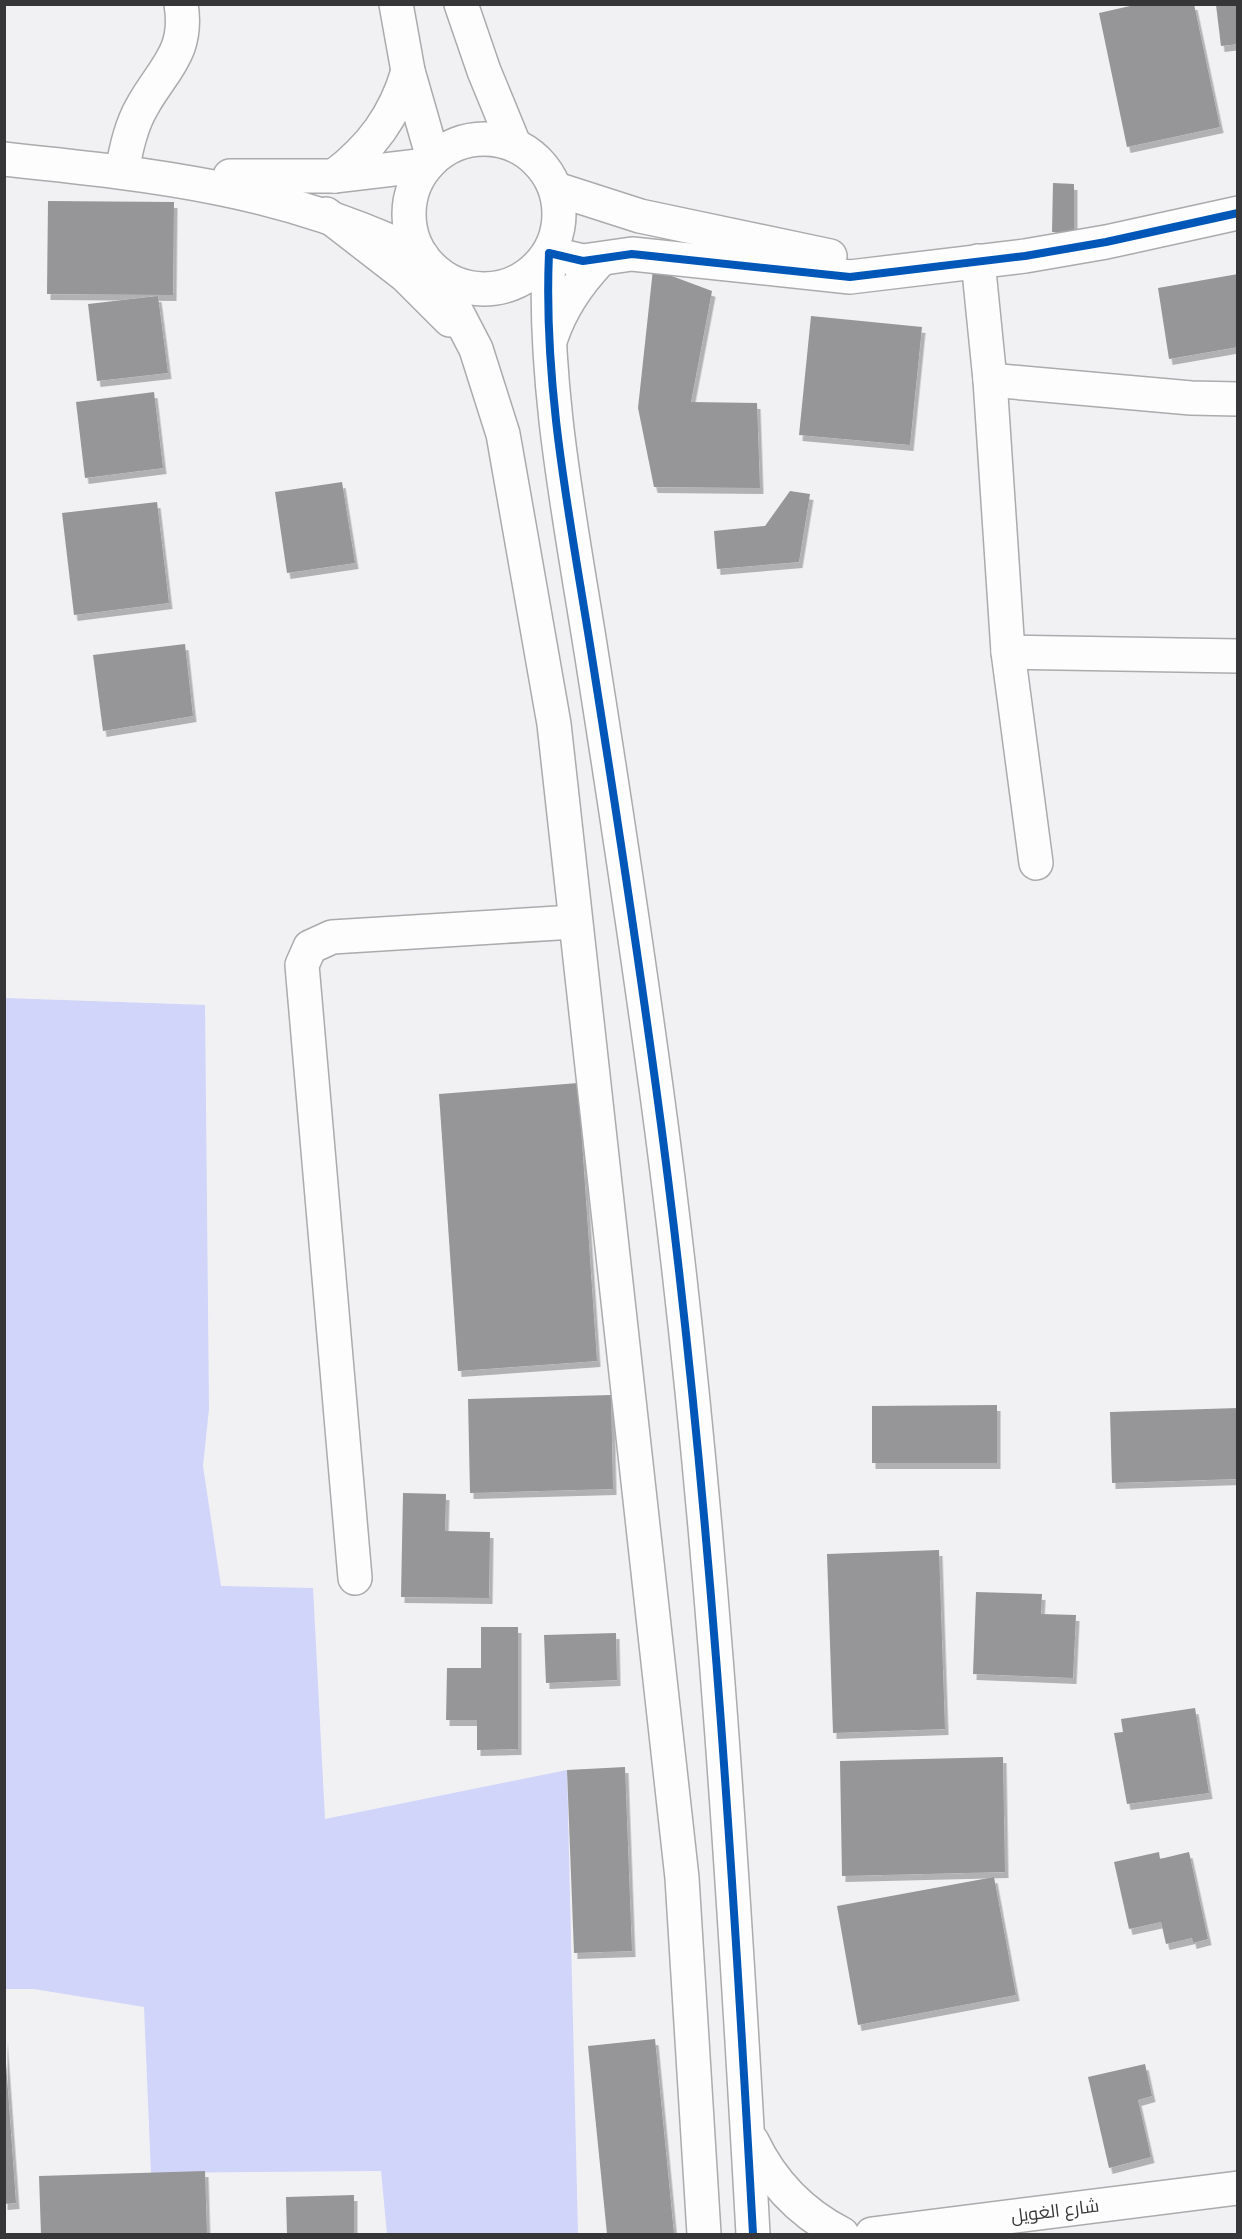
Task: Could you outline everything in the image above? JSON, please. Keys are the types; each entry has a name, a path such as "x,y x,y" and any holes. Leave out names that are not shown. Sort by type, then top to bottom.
{"street":[{"path":"122,172 131,131 141,107 169,69 178,51 182,37 181,4"},
{"path":"396,4 408,71 430,162"},
{"path":"461,4 484,71 514,144"},
{"path":"334,176 352,163 382,129 402,91 408,71"},
{"path":"704,2235 682,1878 574,922 554,724 502,434 476,349 413,238 409,220 410,200 416,182 430,162 451,146 472,139 493,139 514,144 532,154 546,170 556,189 560,211 557,232 549,253 548,346 555,426 623,847 660,1120 692,1393 715,1640 734,1886 753,2235"},
{"path":"4,159 162,176 334,176 430,162"},
{"path":"162,176 250,194 326,214 374,232 429,264 454,283 475,289 496,288 526,276 549,253"},
{"path":"556,189 640,216 897,269"},
{"path":"549,253 583,261 632,254 850,277 1106,242 1238,213"},
{"path":"326,214 406,276 476,349"},
{"path":"548,346 568,300 582,279 600,260"},
{"path":"978,261 990,380 1008,652 1036,863"},
{"path":"990,380 1191,398 1238,399"},
{"path":"1008,652 1238,656"},
{"path":"355,1578 302,965 310,947 332,937 574,922"},
{"path":"748,2133 778,2185 799,2207 842,2235"},
{"name":"شارع الغويل","path":"872,2235 1238,2188"}],"shaded area":[{"path":"5,998 205,1005 209,1409 203,1466 221,1586 313,1588 325,1819 567,1770 578,2234 387,2234 381,2171 151,2173 144,2007 34,1989 5,1989"}],"building":[{"path":"1139,4 1194,4 1220,127 1127,147 1099,13"},
{"path":"1216,5 1238,5 1238,44 1221,46"},
{"path":"1053,183 1074,184 1074,233 1052,232"},
{"path":"48,201 174,202 173,295 47,294"},
{"path":"653,269 712,291 691,402 757,403 760,488 654,487 638,408"},
{"path":"1238,274 1238,347 1169,359 1158,288"},
{"path":"158,296 168,373 97,381 88,304"},
{"path":"811,316 922,327 910,445 799,435"},
{"path":"154,392 163,468 85,478 76,402"},
{"path":"342,482 355,563 287,573 275,492"},
{"path":"790,491 810,494 799,562 717,569 714,531 765,526"},
{"path":"157,502 169,603 74,615 62,513"},
{"path":"185,644 193,716 103,731 93,655"},
{"path":"578,1083 597,1361 458,1371 439,1094"},
{"path":"611,1395 613,1489 470,1493 468,1399"},
{"path":"997,1405 997,1463 872,1463 872,1406"},
{"path":"1238,1408 1238,1479 1112,1483 1110,1412"},
{"path":"403,1493 446,1494 445,1531 490,1532 489,1598 401,1597"},
{"path":"939,1550 945,1729 833,1733 827,1554"},
{"path":"976,1592 1042,1594 1041,1614 1076,1615 1073,1678 973,1674"},
{"path":"481,1627 518,1627 518,1749 477,1750 477,1720 446,1720 447,1668 481,1668"},
{"path":"616,1633 617,1680 546,1683 544,1635"},
{"path":"1195,1708 1209,1793 1127,1804 1114,1733 1123,1732 1121,1719"},
{"path":"1003,1757 1005,1872 842,1876 840,1761"},
{"path":"625,1767 632,1951 574,1953 567,1770"},
{"path":"1159,1852 1160,1859 1189,1852 1208,1939 1193,1943 1192,1938 1166,1944 1161,1922 1129,1929 1114,1862"},
{"path":"994,1877 1016,1995 858,2025 837,1906"},
{"path":"4,2035 16,2203 4,2204"},
{"path":"655,2039 674,2234 607,2234 588,2046"},
{"path":"1145,2064 1152,2096 1138,2100 1151,2157 1109,2168 1088,2077"},
{"path":"205,2171 207,2234 41,2234 39,2176"},
{"path":"354,2195 354,2234 287,2234 286,2197"}],"cycle path":[{"path":"753,2234 727,1803 690,1373 648,1032 560,452 550,353 549,253 583,261 632,254 850,277 1025,256 1106,242 1238,213"}]}
